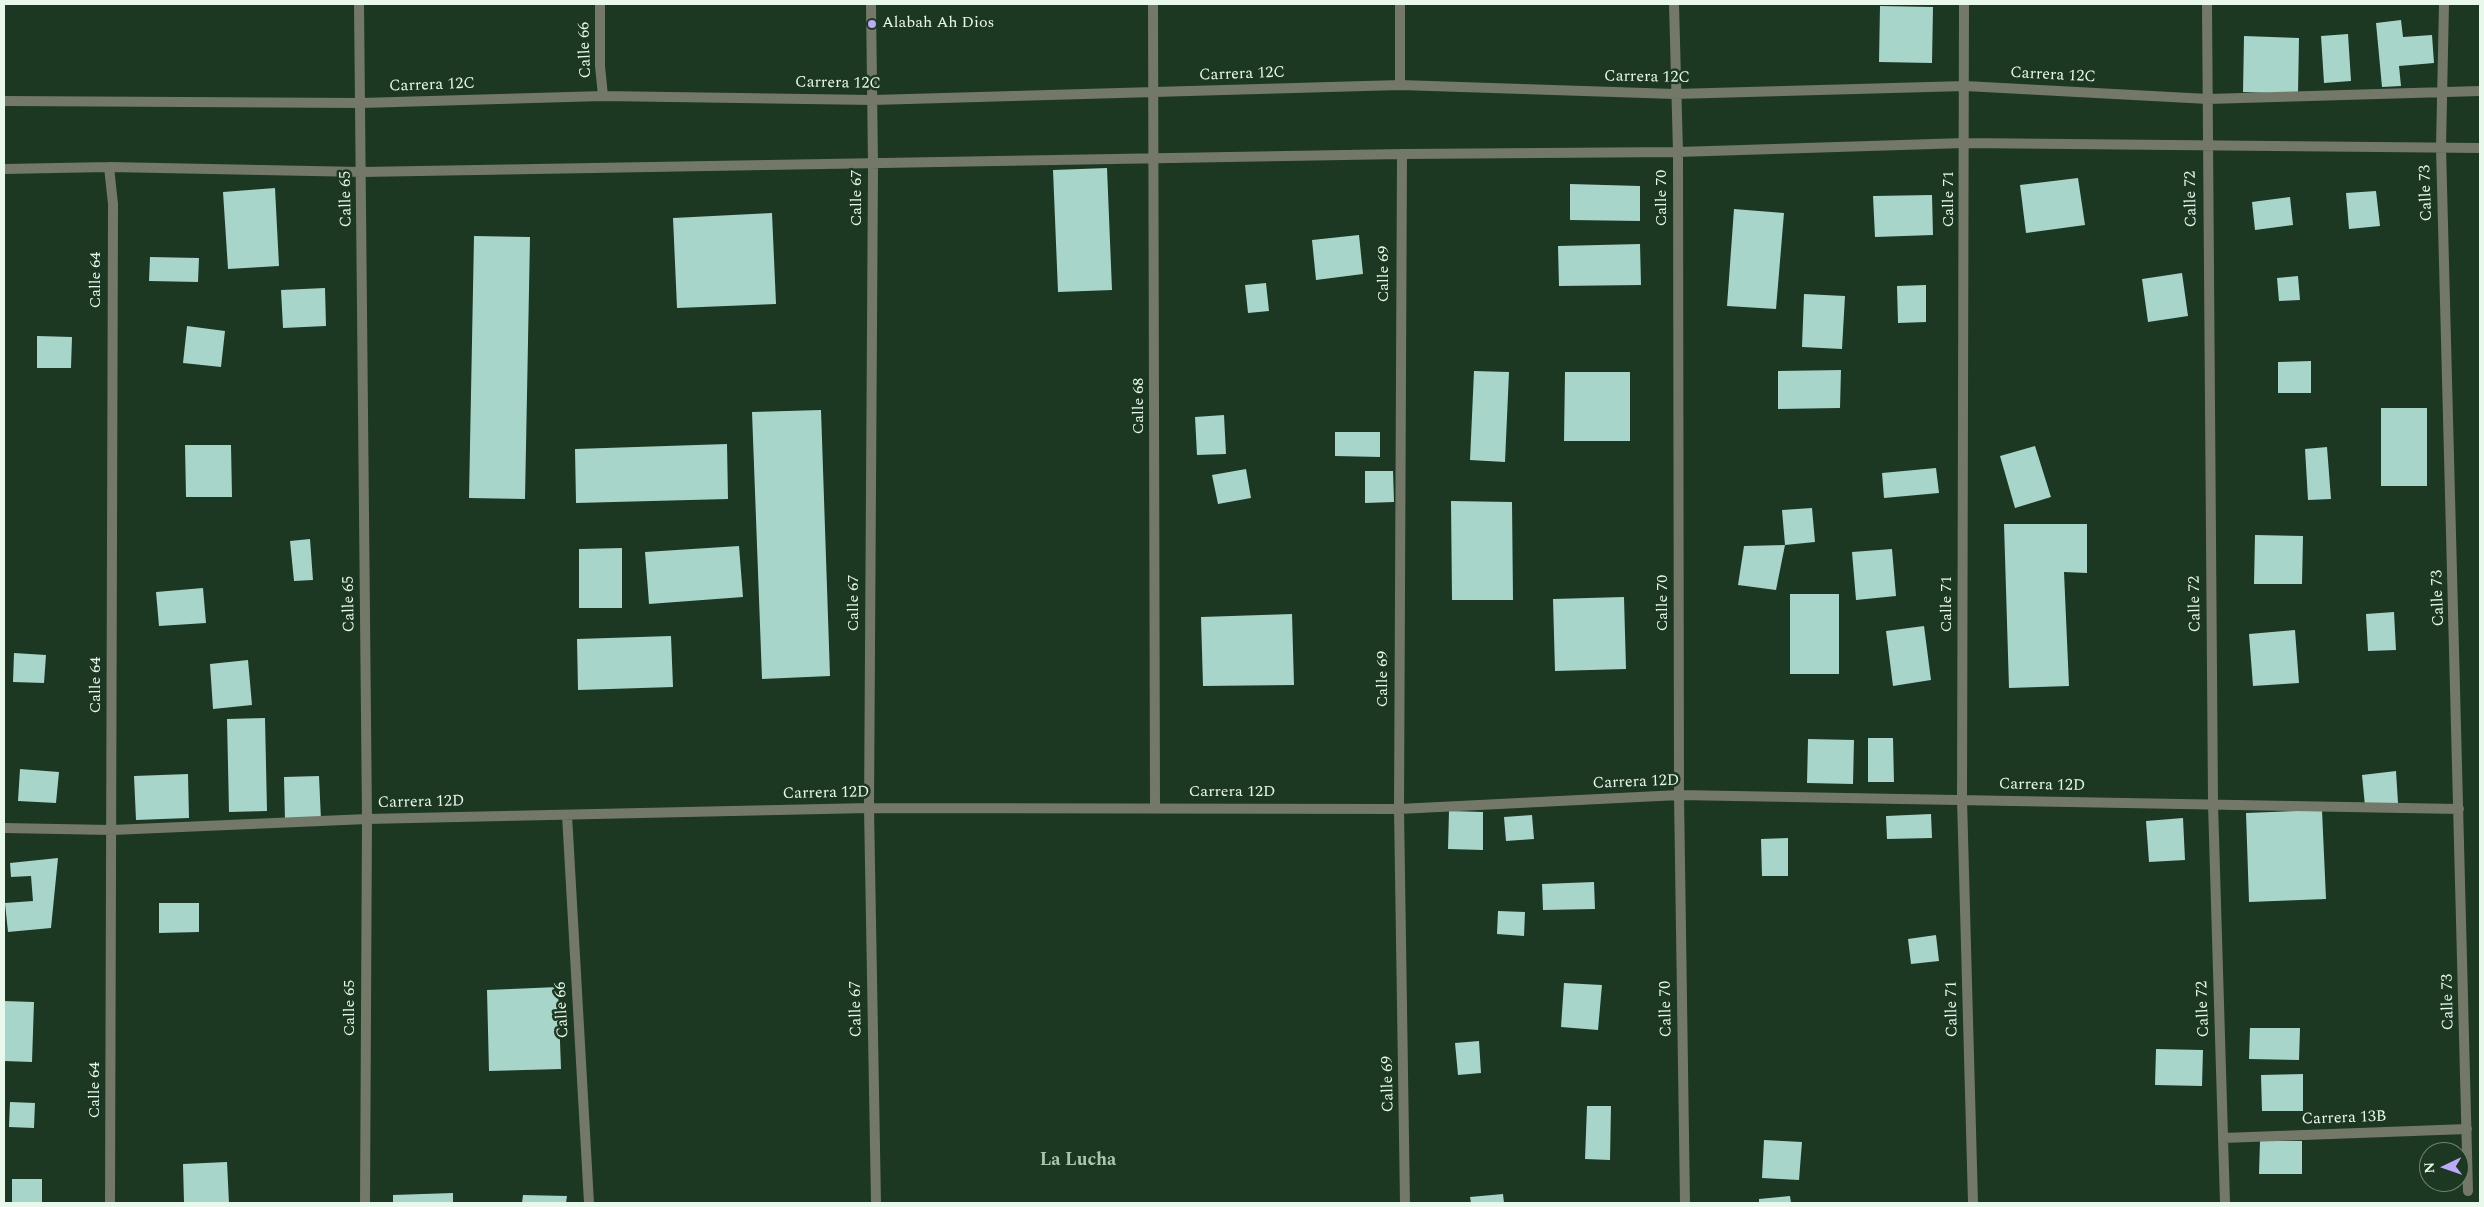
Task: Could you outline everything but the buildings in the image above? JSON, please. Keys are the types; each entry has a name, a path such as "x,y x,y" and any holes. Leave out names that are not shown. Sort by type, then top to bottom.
{"street":[{"name":"Calle 65","path":"359,4 367,819 365,1203"},
{"name":"Calle 66","path":"600,4 600,66 604,96"},
{"name":"Calle 67","path":"871,4 873,165 869,808 876,1203"},
{"name":"Calle 68","path":"1154,4 1152,93 1155,159 1155,808"},
{"path":"1400,4 1400,85"},
{"name":"Calle 70","path":"1674,4 1678,152 1679,796 1685,1203"},
{"name":"Calle 71","path":"1964,4 1962,799 1973,1203"},
{"name":"Calle 72","path":"2207,4 2213,804 2225,1203"},
{"name":"Calle 73","path":"2444,4 2441,147 2460,809 2467,1142"},
{"name":"Carrera 12C","path":"4,102 361,103 604,96 873,100 1400,85 1675,94 1965,86 2208,99 2480,91"},
{"path":"4,169 109,167 362,172 873,165 1402,154 1678,152 1965,143 2480,148"},
{"name":"Calle 69","path":"1402,154 1399,809 1406,1203"},
{"name":"Calle 64","path":"109,167 112,204 110,1203"},
{"name":"Carrera 12D","path":"4,828 112,830 367,819 869,808 1399,809 1679,796 1962,799 2460,809"},
{"name":"Calle 66","path":"567,815 589,1203"},
{"name":"Carrera 13B","path":"2223,1138 2467,1129"}],"place":[{"name":"Alabah Ah Dios","path":"872,24"}],"district":[{"name":"La Lucha","path":"1078,1161"}]}
